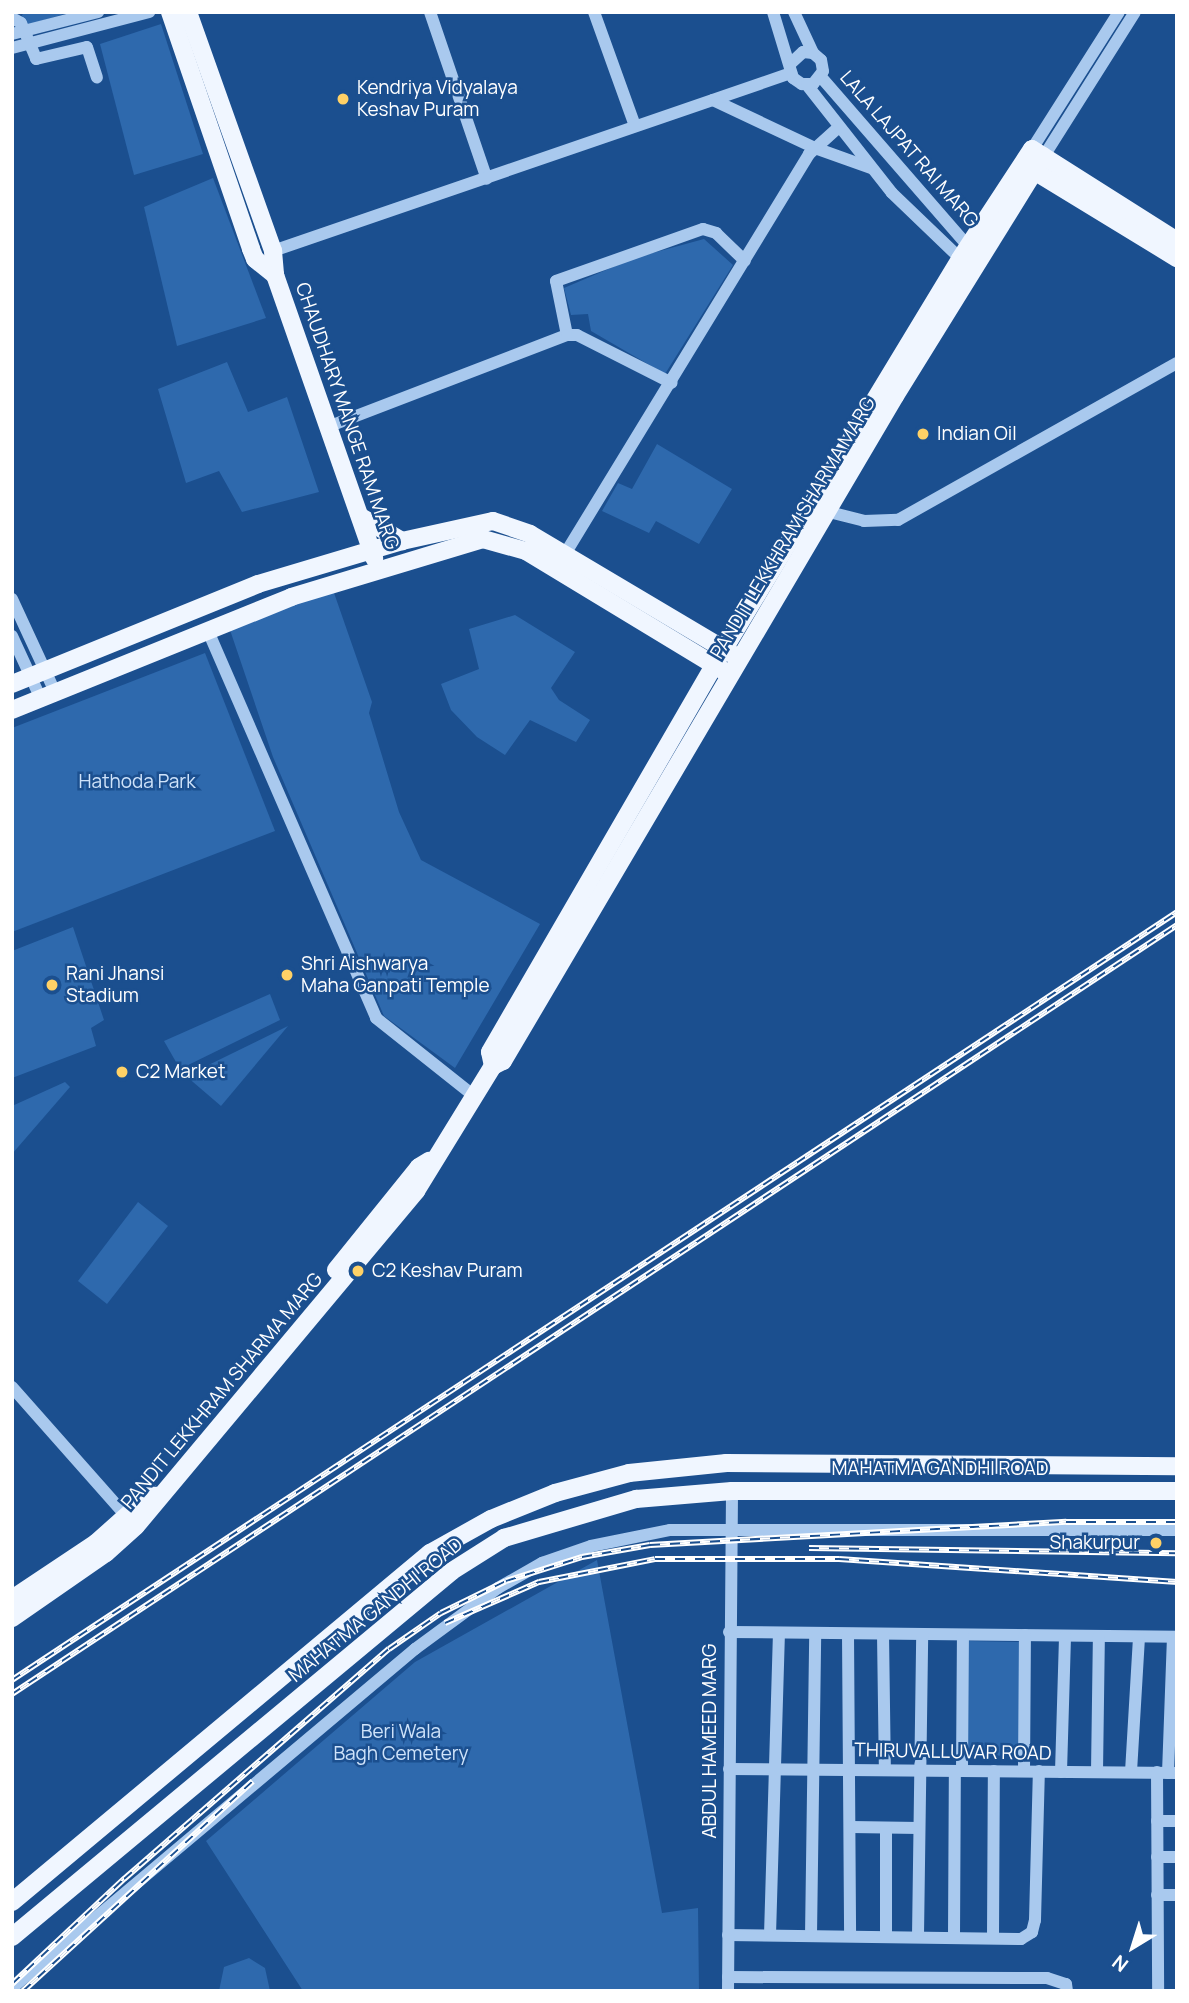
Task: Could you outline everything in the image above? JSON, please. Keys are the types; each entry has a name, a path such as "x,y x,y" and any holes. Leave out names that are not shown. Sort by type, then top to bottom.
{"main road":[{"name":"CHAUDHARY MANGE RAM MARG","path":"170,12 251,249 255,259 275,275"},
{"name":"CHAUDHARY MANGE RAM MARG","path":"188,12 274,251 275,275 330,426 378,571"},
{"path":"1033,160 1177,241"},
{"path":"1033,160 1177,258"},
{"name":"PANDIT LEKKHRAM SHARMA MARG","path":"12,1618 106,1553 347,1267 419,1167 432,1160 493,1066 503,1061 722,670 970,258 1033,160"},
{"name":"PANDIT LEKKHRAM SHARMA MARG","path":"732,654 829,512 970,258"},
{"path":"360,517 402,541"},
{"path":"12,684 258,584 402,541 493,521 513,526 565,554 732,654"},
{"path":"12,710 291,597 484,539 505,542 722,670"},
{"name":"MAHATMA GANDHI ROAD","path":"12,1902 430,1553 492,1519 555,1493 629,1473 726,1463 1177,1466"},
{"name":"MAHATMA GANDHI ROAD","path":"12,1937 452,1571 504,1538 636,1499 732,1491 1177,1491"},
{"name":"PANDIT LEKKHRAM SHARMA MARG","path":"12,1599 131,1522"}],"street":[{"path":"12,48 22,36 98,12"},
{"path":"22,36 149,12"},
{"path":"430,12 486,179"},
{"path":"594,12 635,126"},
{"path":"773,12 797,82 807,85 821,77 821,60 813,53 794,12"},
{"path":"1033,160 1119,12"},
{"name":"PANDIT LEKKHRAM SHARMA MARG","path":"1033,160 1135,12"},
{"path":"12,18 36,59 87,47 97,77"},
{"path":"274,251 713,100 791,68 803,52 813,53"},
{"name":"LALA LAJPAT RAI MARG","path":"821,77 970,258"},
{"name":"LALA LAJPAT RAI MARG","path":"807,85 837,129 871,169 970,258"},
{"path":"713,100 815,148 871,169"},
{"path":"565,554 815,148 837,129"},
{"path":"567,335 556,281 703,229 716,233 745,261"},
{"path":"330,426 567,335 577,335 672,383"},
{"path":"829,512 864,521 898,520 1177,363"},
{"path":"12,598 37,674"},
{"path":"208,631 376,1017 474,1096"},
{"path":"12,636 48,695"},
{"path":"12,1387 131,1522"},
{"name":"ABDUL HAMEED MARG","path":"728,1984 732,1491"},
{"path":"12,1988 405,1657 498,1588 542,1563 591,1546 670,1530 1177,1530"},
{"path":"729,1632 1175,1637 1167,1773 1157,1821 1157,1991"},
{"path":"770,1936 772,1769 779,1633"},
{"path":"811,1936 815,1633"},
{"path":"848,1633 851,1770 849,1936"},
{"path":"883,1634 885,1770"},
{"path":"918,1936 922,1634"},
{"path":"954,1936 962,1635"},
{"path":"1024,1771 1025,1635"},
{"path":"1061,1772 1065,1636"},
{"path":"1097,1772 1099,1636"},
{"path":"1131,1772 1139,1637"},
{"name":"THIRUVALLUVAR ROAD","path":"729,1769 1167,1773"},
{"path":"993,1936 994,1771"},
{"path":"728,1935 993,1936 1021,1939 1032,1932 1035,1920 1038,1772"},
{"path":"1157,1821 1177,1821"},
{"path":"851,1827 919,1828"},
{"path":"886,1828 886,1936"},
{"path":"1157,1857 1177,1857"},
{"path":"1157,1895 1177,1895"},
{"path":"844,1977 844,1991"},
{"path":"728,1984 844,1977 881,1985 916,1984 952,1977 990,1985 1056,1979 1067,1991"},
{"path":"951,1991 952,1977"}],"green space":[{"path":"24,12 71,12 14,29"},
{"path":"161,24 203,154 134,175 100,44"},
{"path":"213,178 266,318 177,346 144,207"},
{"path":"704,239 733,265 665,374 591,331 588,314 571,315 564,288 634,258"},
{"path":"227,362 248,412 287,397 319,492 242,512 219,471 186,483 158,389"},
{"path":"657,444 732,489 699,544 656,521 649,533 602,511 618,483 632,489"},
{"path":"333,590 372,702 369,713 399,812 421,860 540,924 455,1068 384,1016 273,757 230,630"},
{"path":"515,615 575,652 551,688 559,700 590,720 576,742 530,720 505,755 477,737 451,710 441,684 479,669 469,629"},
{"name":"Hathoda Park","path":"205,653 275,831 12,932 12,728"},
{"name":"Rani Jhansi Stadium","path":"73,927 104,1020 91,1028 96,1046 12,1078 12,951"},
{"path":"270,994 280,1020 180,1069 164,1041"},
{"path":"288,1026 221,1106 186,1076"},
{"path":"65,1082 70,1087 12,1154 12,1106"},
{"path":"138,1202 168,1226 107,1304 78,1281"},
{"name":"Beri Wala Bagh Cemetery","path":"597,1560 662,1913 698,1908 699,1991 303,1991 206,1841 415,1662"},
{"path":"968,1641 1022,1642 1021,1756 967,1755"},
{"path":"249,1958 265,1968 270,1991 219,1991 224,1967"}],"railway":[{"path":"12,1680 1177,912"},
{"path":"12,1694 1177,925"},
{"path":"12,1984 124,1879 389,1649 441,1613 506,1581 582,1557 650,1545 1066,1522 1177,1522"},
{"path":"809,1548 1177,1553"},
{"path":"445,1623 539,1582 655,1559 839,1559 1177,1582"},
{"path":"23,1991 253,1781"}],"place":[{"name":"Kendriya Vidyalaya Keshav Puram","path":"343,99"},
{"name":"Indian Oil","path":"923,434"},
{"name":"Shri Aishwarya Maha Ganpati Temple","path":"287,975"},
{"name":"Rani Jhansi Stadium","path":"52,985"},
{"name":"C2 Market","path":"122,1072"},
{"name":"C2 Keshav Puram","path":"358,1271"},
{"name":"Shakurpur","path":"1156,1543"}]}
